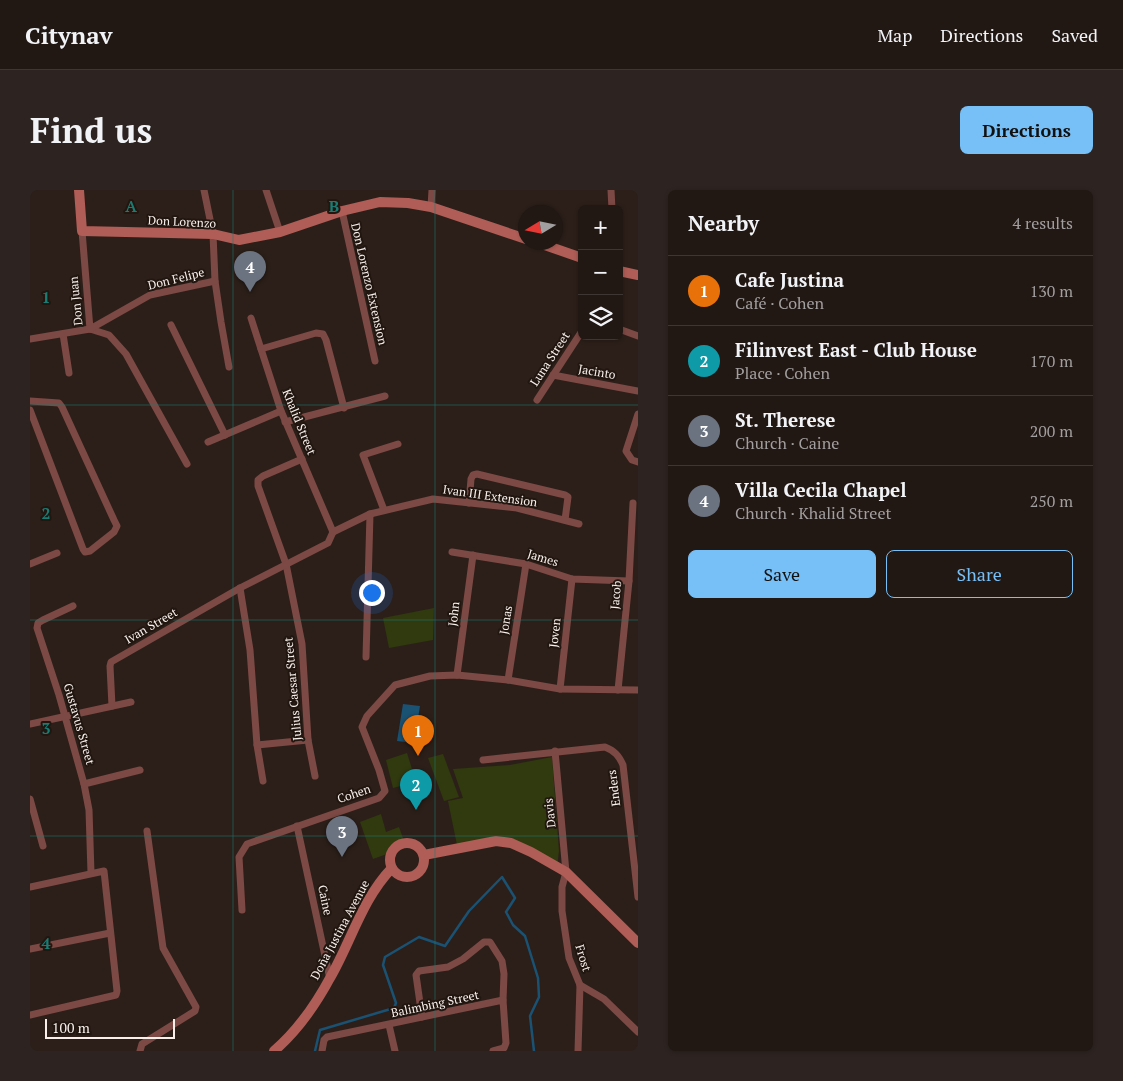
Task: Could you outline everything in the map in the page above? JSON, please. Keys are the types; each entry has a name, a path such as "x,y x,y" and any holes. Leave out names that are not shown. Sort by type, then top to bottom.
{"street":[{"name":"Don Juan","path":"79,190 90,329 109,335 126,354 187,464"},
{"name":"Don Felipe","path":"204,190 213,234 216,281 229,367"},
{"path":"266,190 280,232"},
{"path":"430,207 432,190"},
{"path":"611,190 612,205"},
{"name":"Don Lorenzo","path":"82,231 213,234 239,240 280,232 342,211 380,202 408,203 430,207 518,236"},
{"name":"Don Lorenzo Extension","path":"342,211 375,361"},
{"path":"559,250 578,257"},
{"path":"623,272 638,274"},
{"name":"Don Felipe","path":"30,339 90,329 150,295 216,281"},
{"name":"Khalid Street","path":"251,318 285,422 333,532"},
{"path":"171,325 225,435"},
{"path":"623,330 638,336"},
{"path":"261,349 316,333 322,334 326,340 344,408"},
{"path":"63,334 69,373"},
{"name":"Luna Street","path":"537,400 578,337"},
{"name":"Jacinto","path":"553,375 638,390"},
{"path":"285,422 385,396"},
{"path":"30,401 59,403 62,407 114,520 116,526 114,532 90,551 85,552 83,549 30,410"},
{"path":"208,442 281,411"},
{"path":"638,414 626,451 632,460 638,462"},
{"path":"384,510 362,455 398,444"},
{"name":"Julius Caesar Street","path":"302,459 263,476 258,480 258,486 286,564 302,644 308,740 315,776"},
{"path":"468,503 471,478 473,475 478,474 568,497 565,520"},
{"name":"Ivan III Extension","path":"240,588 328,543 333,532 370,514 433,499 517,508 579,524"},
{"name":"Jacob","path":"618,690 633,503"},
{"path":"366,657 370,514"},
{"name":"James","path":"452,552 526,564 572,579 628,580"},
{"path":"30,564 57,553"},
{"name":"John","path":"457,675 473,555"},
{"name":"Jonas","path":"508,680 526,564"},
{"name":"Joven","path":"560,689 572,579"},
{"path":"240,588 250,650 257,745 263,781"},
{"name":"Ivan Street","path":"112,706 111,662 240,588"},
{"name":"Gustavus Street","path":"73,606 38,623 37,628 59,695 84,784 89,810 92,873"},
{"path":"457,675 508,680 560,689 638,690"},
{"name":"Cohen","path":"242,910 239,856 247,844 379,798 385,791 362,727 366,716 395,685 430,676 457,675"},
{"path":"30,724 131,702"},
{"path":"257,745 308,740"},
{"name":"Enders","path":"483,760 606,747 613,750 623,765 635,849 638,896"},
{"name":"Davis","path":"555,751 566,872"},
{"path":"84,784 140,770"},
{"path":"30,799 43,846"},
{"name":"Caine","path":"297,826 330,979"},
{"path":"140,1051 142,1044 195,1011 196,1007 163,948 147,831"},
{"path":"424,855 496,841 511,844 531,852 566,872 638,943"},
{"path":"401,843 412,843 418,846 424,855 423,868 414,876 401,876 392,868 390,856 396,846 401,843"},
{"name":"Doña Justina Avenue","path":"274,1051 288,1039 330,979 380,879 392,868"},
{"path":"30,887 102,870 105,873 117,991 116,995 30,1015"},
{"name":"Frost","path":"566,872 562,887 562,911 569,958 580,984 578,1051"},
{"path":"30,948 110,933"},
{"path":"422,1017 416,975 419,971 448,967 463,959 484,942 490,942 502,961 506,1043 504,1048 492,1051"},
{"path":"580,984 604,999 638,1032"},
{"name":"Balimbing Street","path":"322,1051 324,1040 327,1037 504,1000"},
{"path":"389,1025 395,1051"}],"green space":[{"path":"434,608 433,640 389,648 383,618"},
{"path":"407,753 416,782 393,788 386,760"},
{"path":"443,754 459,797 444,801 428,758"},
{"path":"552,757 559,851 557,867 513,839 457,845 448,801 463,798 453,769 510,765"},
{"path":"381,814 386,832 399,827 403,838 387,854 373,859 360,822"}],"water":[{"path":"403,704 420,706 414,743 397,741"}],"waterway":[{"path":"315,1051 320,1030 394,1008 396,1003 383,965 385,957 419,937 445,946 469,911 502,877 515,898 506,912 513,925 525,936 538,978 539,997 530,1016 534,1051"}],"place":[{"name":"Villa Cecila Chapel","path":"250,292"},
{"name":"Cafe Justina","path":"418,756"},
{"name":"Filinvest East - Club House","path":"416,810"},
{"name":"St. Therese","path":"342,857"}]}
